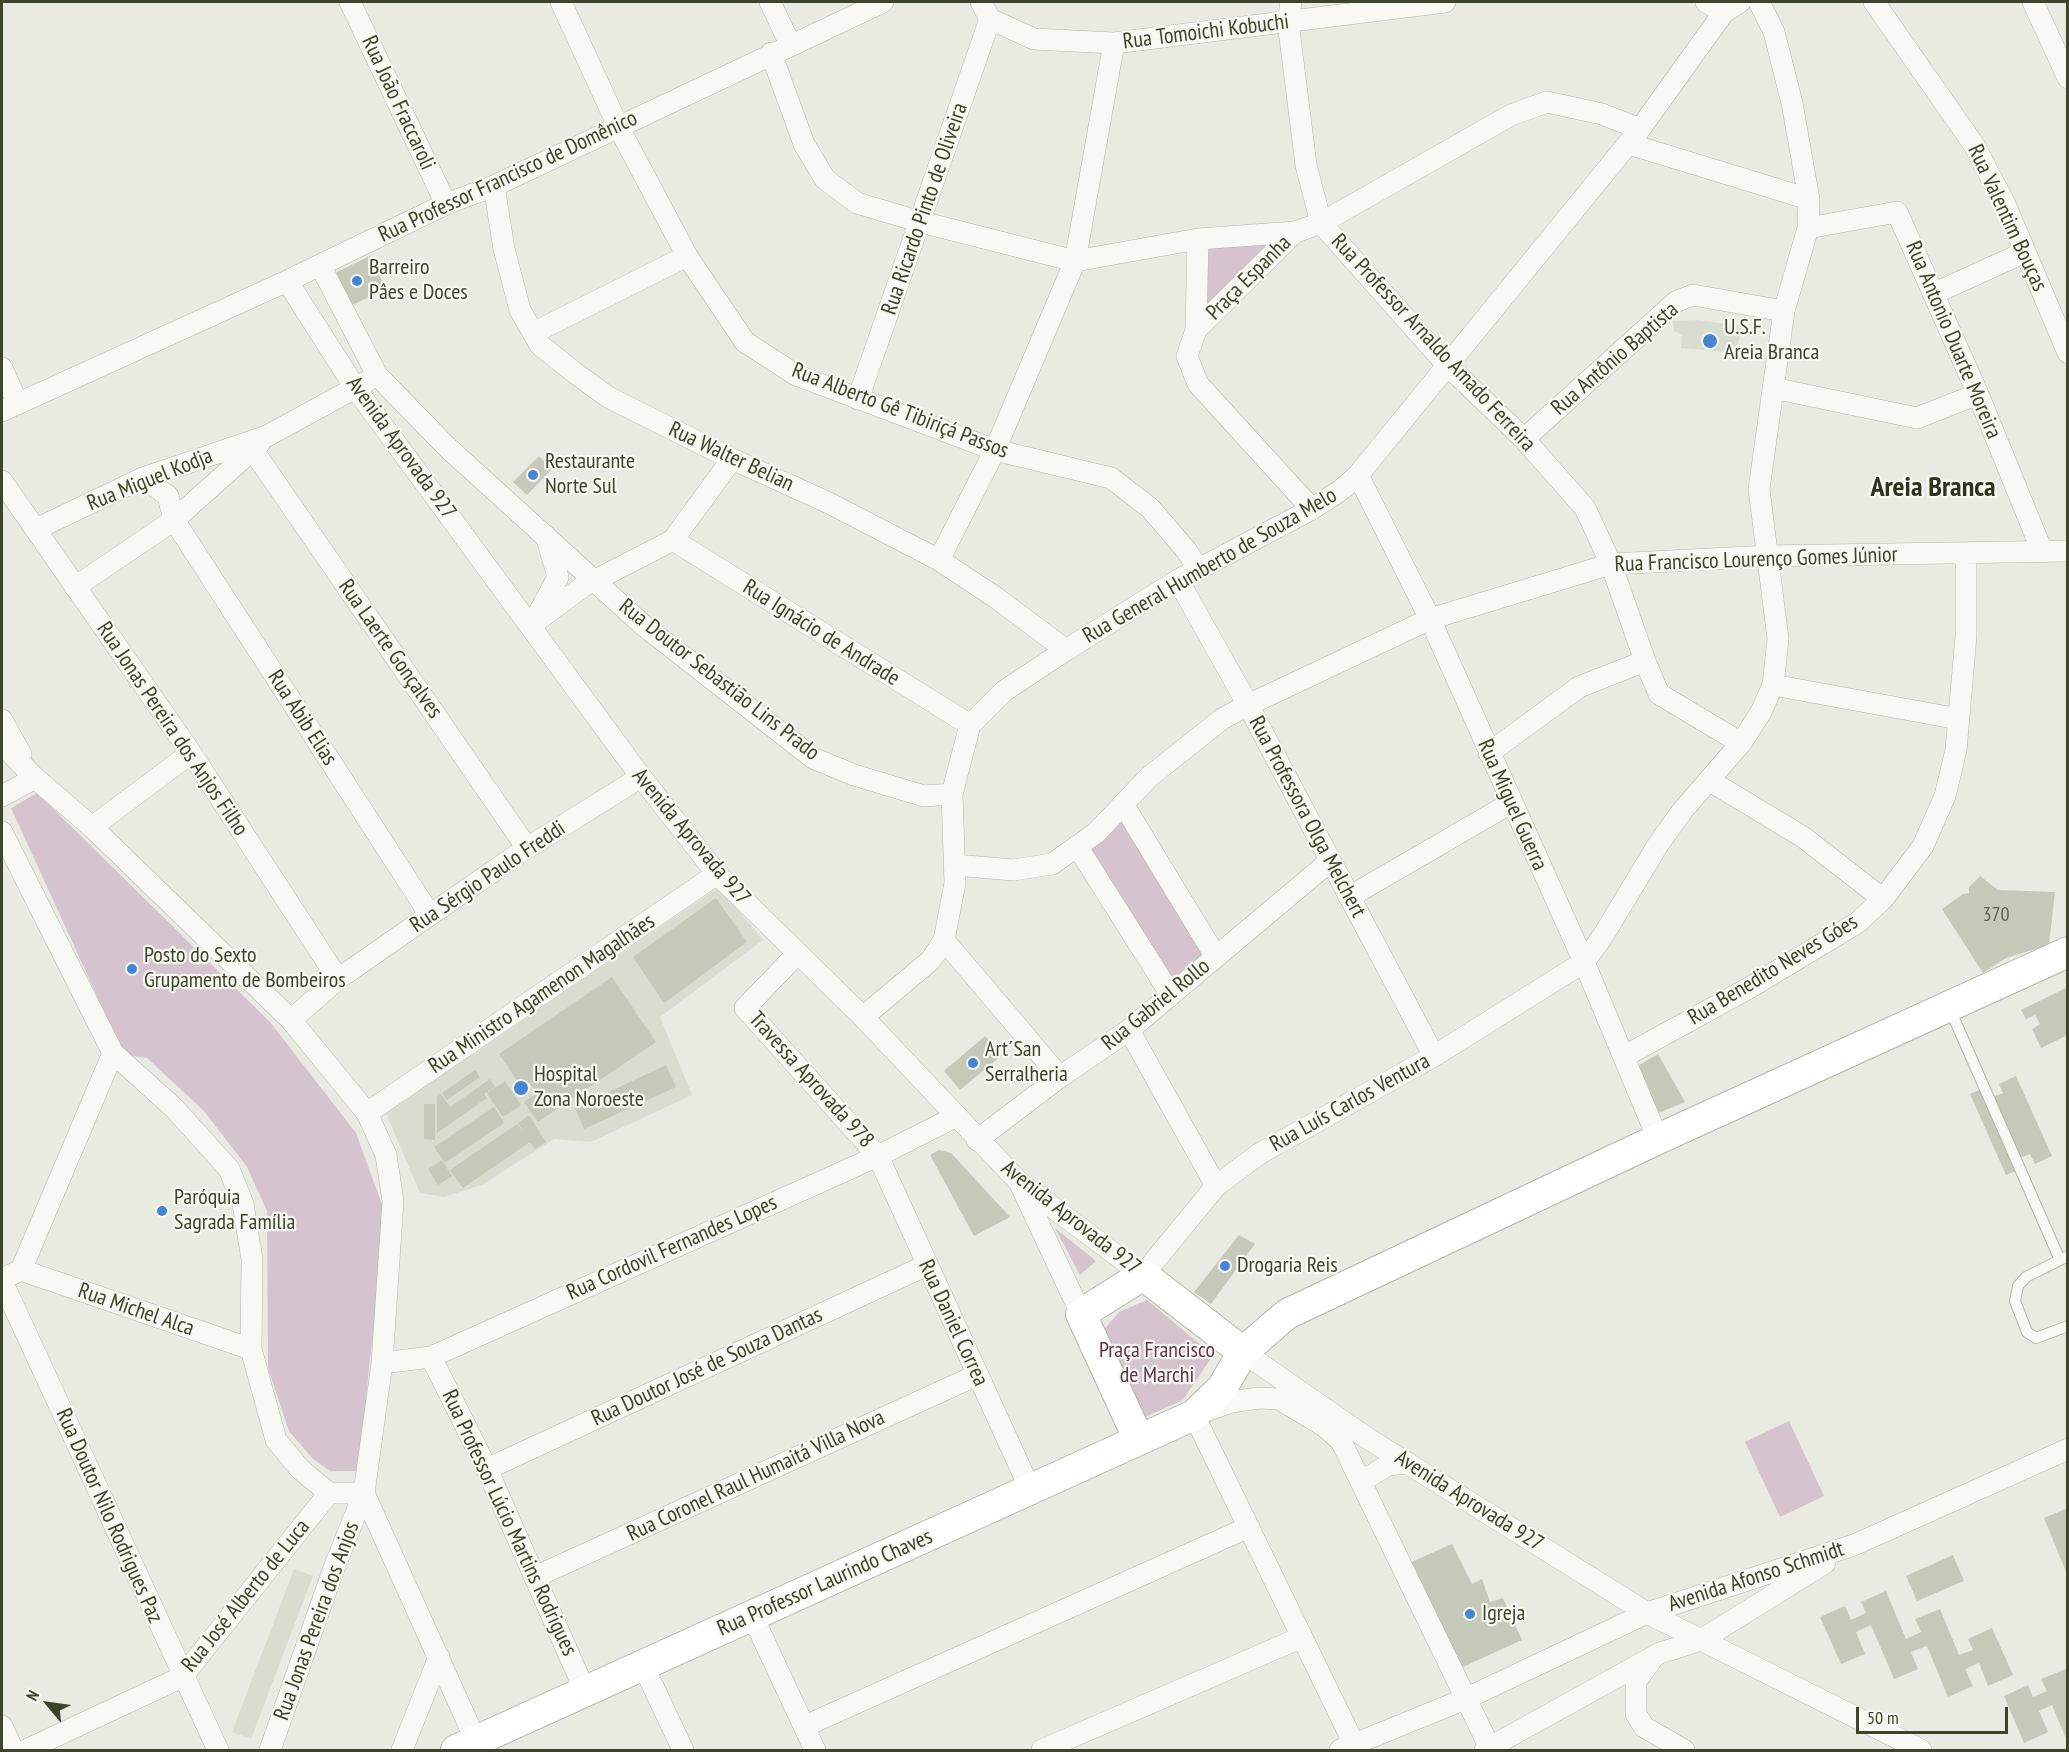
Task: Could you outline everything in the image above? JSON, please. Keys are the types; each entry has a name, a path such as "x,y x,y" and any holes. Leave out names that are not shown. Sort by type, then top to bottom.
{"street":[{"name":"Rua João Fraccaroli","path":"350,2 446,204"},
{"name":"Rua Alberto Gê Tibiriçá Passos","path":"561,2 618,126 687,256 745,342 796,375 994,450 1111,478 1150,508 1186,550 1199,570"},
{"path":"770,2 804,144 825,179 857,203 921,222 1075,261 1198,239 1295,231"},
{"name":"Rua Professor Francisco de Domênico","path":"10,408 287,281 446,204 494,186 883,2"},
{"name":"Rua Professor Arnaldo Amado Ferreira","path":"1291,2 1288,22 1306,165 1321,223 1447,365 1524,439 1585,508 1611,564 1659,694 1741,743"},
{"name":"Rua Tomoichi Kobuchi","path":"986,10 1034,39 1114,43 1445,2"},
{"path":"1584,962 1603,936 1659,843 1683,810 1741,743 1761,712 1773,685 1778,639 1759,489 1784,310 1808,228 1809,199 1792,103 1774,32 1759,2"},
{"name":"Rua Valentim Bouças","path":"1874,2 1974,145 2005,204 2067,353"},
{"path":"2033,2 2067,78"},
{"name":"Rua General Humberto de Souza Melo","path":"970,725 1004,691 1066,650 1178,580 1312,508 1341,490 1358,475 1634,136 1723,5"},
{"name":"Rua Ricardo Pinto de Oliveira","path":"858,399 921,222 986,10"},
{"path":"939,560 994,450 1075,261 1114,43"},
{"name":"Praça Espanha","path":"1196,330 1295,231 1321,223 1511,115 1547,102 1602,114 1634,136 1809,199"},
{"name":"Rua Walter Belian","path":"494,186 509,269 520,310 540,345 608,397 732,459 829,503 939,560 995,597 1066,650"},
{"name":"Rua Antonio Duarte Moreira","path":"1808,228 1897,212 1978,394 2042,551"},
{"name":"Praça Espanha","path":"1196,330 1198,239"},
{"path":"1933,294 2025,252"},
{"path":"533,333 687,256"},
{"name":"Rua Doutor Sebastião Lins Prado","path":"320,265 377,375 447,447 643,625 813,758 854,775 924,796 952,794"},
{"name":"Avenida Aprovada 927","path":"287,281 356,389 532,624 640,777 717,874 863,1017 1020,1183 1143,1275 1215,1333 1408,1463 1647,1613 1921,1750"},
{"name":"Rua Antônio Baptista","path":"1524,439 1677,301 1693,295 1784,310"},
{"path":"1196,330 1187,356 1198,384 1312,508"},
{"path":"2,368 10,408"},
{"name":"Rua Miguel Kodja","path":"36,529 143,478 256,443 356,389 377,375"},
{"path":"1773,388 1917,418 1978,394"},
{"name":"Rua Miguel Kodja","path":"75,587 174,520 256,443"},
{"name":"Rua Laerte Gonçalves","path":"256,443 527,848"},
{"path":"532,624 585,586 673,540 732,459"},
{"name":"Rua Miguel Guerra","path":"1358,475 1430,619 1584,962 1658,1139"},
{"name":"Rua Abib Elias","path":"143,478 168,496 174,520 430,915"},
{"name":"Rua Jonas Pereira dos Anjos Filho","path":"2,481 191,753 339,980"},
{"path":"532,624 558,577 545,535"},
{"name":"Rua Ignácio de Andrade","path":"673,540 970,725"},
{"name":"Rua Francisco Lourenço Gomes Júnior","path":"955,865 1013,870 1052,864 1096,832 1149,777 1213,726 1248,705 1430,619 1611,564 1769,556 2067,551"},
{"name":"Rua Benedito Neves Góes","path":"1625,1056 1749,988 1857,923 1883,899 1923,846 1946,796 1956,750 1966,636 1966,554"},
{"name":"Rua Professora Olga Melchert","path":"1178,580 1248,705 1329,862 1434,1056"},
{"path":"1489,753 1579,687 1645,661"},
{"path":"1773,685 1959,719"},
{"path":"2,720 35,778"},
{"path":"863,1017 931,960 944,940 955,883 952,794 970,725"},
{"path":"2,744 35,778"},
{"path":"92,827 191,753"},
{"name":"Rua Sérgio Paulo Freddi","path":"291,1020 339,980 430,915 527,848 640,777"},
{"path":"2,796 35,778"},
{"name":"Rua Jonas Pereira dos Anjos","path":"35,778 92,827 291,1020 366,1113 386,1155 393,1202 382,1363 364,1492 334,1569 270,1750"},
{"path":"1710,781 1803,837 1883,899"},
{"path":"1349,897 1511,803"},
{"path":"1123,804 1216,957"},
{"path":"2,832 113,1053 174,1108 229,1169 243,1204 252,1259 251,1349 276,1440 300,1469 329,1493 364,1492 440,1657 466,1746"},
{"path":"1077,846 1171,995"},
{"name":"Rua Gabriel Rollo","path":"977,1140 1060,1077 1129,1030 1329,862"},
{"name":"Rua Ministro Agamenon Magalhães","path":"366,1113 717,874"},
{"path":"944,940 1060,1077"},
{"path":"1194,1415 1222,1388 1243,1352 1287,1314 1658,1139 2067,952"},
{"name":"Travessa Aprovada 978","path":"798,953 745,1008 878,1156"},
{"name":"Rua Luís Carlos Ventura","path":"1143,1275 1216,1186 1259,1154 1434,1056 1584,962"},
{"path":"1129,1030 1216,1186"},
{"path":"8,1277 113,1053"},
{"name":"Rua Cordovil Fernandes Lopes","path":"382,1363 432,1357 878,1156 957,1116"},
{"name":"Rua Daniel Correa","path":"878,1156 1030,1490"},
{"path":"1020,1183 1139,1440"},
{"name":"Rua Doutor José de Souza Dantas","path":"487,1469 927,1265"},
{"path":"1081,1314 1143,1275"},
{"name":"Rua Michel Alca","path":"8,1277 251,1349"},
{"name":"Rua Doutor Nilo Rodrigues Paz","path":"8,1277 182,1677 218,1750"},
{"name":"Rua Professor Lúcio Martins Rodrigues","path":"432,1357 487,1469 585,1691"},
{"name":"Rua Coronel Raul Humaitá Villa Nova","path":"536,1577 977,1375"},
{"path":"1194,1415 1231,1402 1259,1398 1279,1399 1324,1426 1341,1441 1362,1481 1487,1749"},
{"path":"1194,1415 1249,1527 1347,1747"},
{"name":"Rua Professor Laurindo Chaves","path":"466,1746 1194,1415"},
{"path":"1854,1545 2067,1449"},
{"path":"1362,1481 1388,1465 1408,1463"},
{"name":"Rua José Alberto de Luca","path":"26,1750 182,1677 329,1493"},
{"path":"805,1726 1249,1527"},
{"name":"Avenida Afonso Schmidt","path":"1347,1747 1465,1699 1647,1613 1854,1545"},
{"name":"Avenida Afonso Schmidt","path":"1487,1749 1660,1653 1701,1640 1854,1545"},
{"path":"752,1616 815,1750"},
{"path":"1042,1750 1300,1638"},
{"path":"1660,1653 1642,1670 1636,1681 1636,1714 1644,1727 1684,1750"},
{"path":"402,1750 440,1657"},
{"path":"643,1665 683,1750"},
{"path":"2,1726 13,1750"}],"lane":[{"path":"1949,1006 2064,1258 2026,1277 2018,1287 2015,1301 2027,1332 2036,1338 2067,1326"}],"shaded area":[{"name":"U.S.F. Areia Branca","path":"1697,320 1742,326 1736,353 1681,348 1682,335 1674,331 1673,321"},
{"path":"719,887 763,940 660,1017 692,1095 591,1142 554,1139 484,1184 444,1197 420,1193 386,1113"},
{"path":"294,1569 313,1576 251,1739 232,1732"}],"green space":[{"path":"1276,238 1206,308 1204,254 1210,246"},
{"path":"37,793 270,1022 356,1133 388,1221 369,1367 360,1471 330,1471 312,1458 289,1431 268,1368 267,1211 247,1167 204,1111 147,1058 124,1055 11,808"},
{"path":"1123,804 1211,961 1171,990 1083,847"},
{"path":"1055,1228 1096,1261 1080,1275"},
{"name":"Praça Francisco de Marchi","path":"1147,1300 1213,1355 1183,1400 1136,1421 1099,1335 1119,1312"},
{"path":"1789,1421 1824,1496 1780,1517 1745,1442"}],"building":[{"name":"Barreiro Pâes e Doces","path":"370,256 386,289 346,308 333,278 337,272"},
{"name":"Restaurante Norte Sul","path":"539,456 552,469 527,495 513,482"},
{"path":"1980,876 1998,890 2055,892 2049,945 2006,958 1983,973 1942,909 1963,894 1969,893 1969,887"},
{"path":"716,898 747,942 664,1003 633,957"},
{"path":"612,977 656,1042 538,1122 524,1102 537,1093 529,1082 522,1088 499,1054"},
{"path":"2068,987 2068,1035 2041,1048 2032,1029 2040,1024 2035,1015 2026,1019 2021,1010"},
{"name":"Art´San Serralheria","path":"985,1036 1002,1055 960,1090 944,1071"},
{"path":"1658,1054 1685,1102 1654,1115 1634,1068"},
{"path":"666,1065 676,1087 584,1129 575,1108"},
{"path":"475,1070 480,1077 447,1100 442,1093"},
{"path":"2016,1076 2052,1156 2035,1164 2030,1154 2019,1158 2023,1168 2006,1175 1970,1094 1981,1089 1986,1100 2003,1093 1999,1084"},
{"path":"490,1079 495,1087 484,1094 487,1098 437,1133 437,1097 441,1094 450,1107"},
{"path":"505,1081 521,1105 503,1117 487,1093"},
{"path":"424,1104 435,1104 435,1140 424,1139"},
{"path":"494,1107 504,1123 445,1163 434,1147"},
{"path":"529,1115 546,1142 535,1149 530,1142 463,1188 450,1170 517,1124 523,1131 518,1123"},
{"path":"939,1150 951,1153 1010,1217 974,1236 930,1155"},
{"path":"442,1160 452,1176 438,1185 428,1169"},
{"name":"Drogaria Reis","path":"1239,1235 1255,1244 1211,1304 1194,1292"},
{"path":"2068,1508 2068,1574 2067,1574 2044,1518"},
{"name":"Igreja","path":"1452,1544 1472,1584 1482,1579 1490,1602 1503,1598 1522,1640 1456,1670 1407,1564"},
{"path":"1953,1555 1964,1581 1917,1601 1906,1576"},
{"path":"1886,1591 1906,1639 1921,1632 1915,1619 1940,1609 1959,1655 1973,1650 1968,1639 1992,1628 2013,1675 1988,1686 1979,1663 1965,1669 1973,1686 1948,1697 1927,1646 1911,1652 1918,1669 1894,1679 1871,1625 1856,1632 1865,1654 1841,1664 1820,1617 1845,1606 1851,1620 1866,1613 1861,1602"},
{"path":"2066,1669 2067,1741 2052,1705 2039,1711 2048,1732 2024,1743 2004,1696 2028,1685 2033,1697 2047,1691 2041,1679"}],"place":[{"name":"Barreiro Pâes e Doces","path":"357,281"},
{"name":"U.S.F. Areia Branca","path":"1710,341"},
{"name":"Restaurante Norte Sul","path":"533,475"},
{"name":"Posto do Sexto Grupamento de Bombeiros","path":"132,969"},
{"name":"Art´San Serralheria","path":"973,1063"},
{"name":"Hospital Zona Noroeste","path":"521,1088"},
{"name":"Paróquia Sagrada Família","path":"162,1211"},
{"name":"Drogaria Reis","path":"1225,1266"},
{"name":"Igreja","path":"1470,1614"}],"district":[{"name":"Areia Branca","path":"1933,488"}]}
